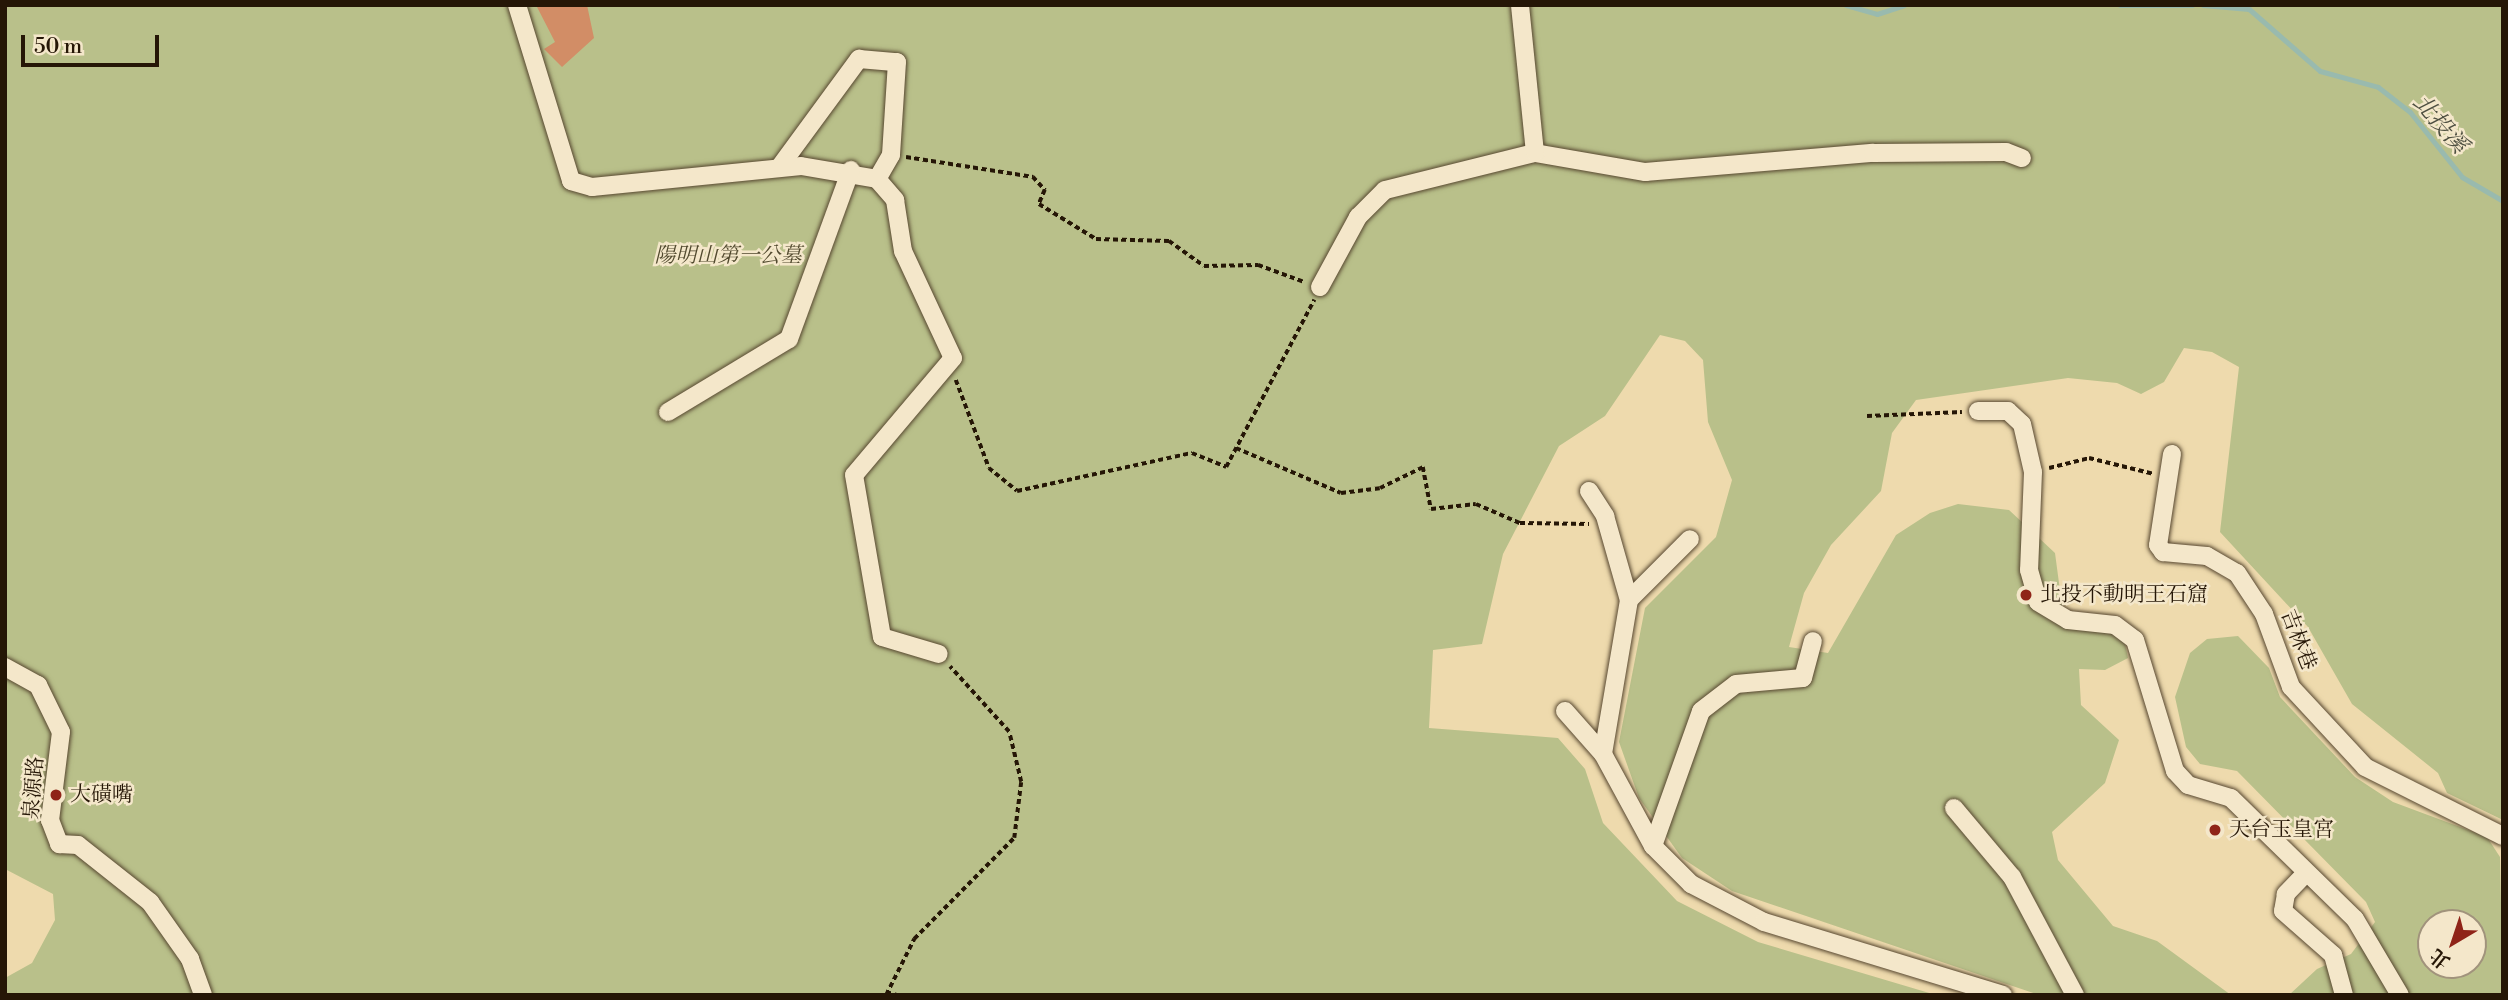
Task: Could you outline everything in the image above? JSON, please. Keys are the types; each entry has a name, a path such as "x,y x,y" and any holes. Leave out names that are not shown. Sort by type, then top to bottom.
{"street":[{"path":"517,5 571,181 592,187 781,165 851,170 877,179 903,219 903,251 953,358 948,368 855,475 882,637 939,654"},
{"path":"1520,5 1535,152"},
{"path":"781,165 859,59 898,62 891,155 877,179"},
{"path":"1321,288 1358,217 1385,190 1535,152 1645,172 1873,153 2006,152 2022,158"},
{"path":"668,412 789,339 851,170"},
{"path":"1978,411 2008,411 2022,424 2033,472 2029,570 2038,602 2068,620 2115,625 2135,640 2175,771 2188,785 2231,798 2305,874 2355,919 2400,995"},
{"name":"吉林巷","path":"2172,454 2158,545 2207,556 2237,573 2264,614 2291,687 2336,740 2398,788 2458,809 2503,836"},
{"path":"1589,491 1608,527 1629,600 1604,754"},
{"path":"1629,600 1690,539"},
{"path":"1653,846 1701,711 1736,684 1803,678 1813,640"},
{"name":"泉源路","path":"5,667 37,685 61,732 50,820 59,844 78,845 150,902 190,960 203,995"},
{"path":"1565,711 1604,754 1653,846 1691,884 1764,922 2003,995"},
{"path":"1954,807 2012,877 2075,995"},
{"path":"2305,874 2286,894 2283,911 2333,954 2344,995"}],"path":[{"path":"891,155 1033,177 1045,190 1039,204 1096,239 1169,240 1204,266 1258,265 1321,288 1226,467 1192,453 1017,491 989,468 964,393 948,368"},
{"path":"1867,416 1978,411"},
{"path":"1236,447 1341,493 1380,488 1423,467 1431,509 1476,504 1520,523 1608,527"},
{"path":"2033,472 2089,458 2168,478"},
{"path":"897,995 886,993 914,939 1014,838 1021,782 1009,733 939,654"}],"green space":[{"name":"陽明山第一公墓","path":"5,5 2503,5 2503,820 2447,793 2438,773 2352,704 2308,627 2220,532 2239,367 2212,352 2184,348 2164,382 2141,394 2117,383 2068,378 1916,400 1892,433 1881,491 1831,545 1804,593 1789,647 1828,653 1896,535 1930,513 1958,504 2009,510 2055,553 2065,628 2110,631 2124,639 2128,658 2105,670 2079,669 2081,705 2119,740 2105,783 2052,832 2058,860 2113,926 2157,941 2231,995 2039,995 1732,891 1682,858 1639,798 1619,742 1645,608 1716,537 1732,480 1708,422 1703,360 1685,341 1660,335 1605,416 1559,446 1503,554 1482,644 1433,650 1429,728 1558,738 1585,769 1603,823 1677,901 1758,942 1936,995 5,995 5,978 32,963 55,920 53,894 5,869"},
{"path":"2238,636 2269,668 2280,697 2355,777 2393,802 2487,837 2500,857 2503,995 2289,995 2317,969 2351,954 2375,922 2366,902 2237,771 2200,764 2186,747 2175,697 2190,653 2207,639"}],"building":[{"path":"536,5 587,5 594,38 562,67 544,49 555,42"}],"waterway":[{"name":"北投溪","path":"1846,5 1877,14 1904,5"},
{"name":"北投溪","path":"2120,5 2192,5"},
{"name":"北投溪","path":"2203,5 2249,9 2320,71 2378,87 2410,112 2462,177 2503,201"}],"place":[{"name":"北投不動明王石窟","path":"2026,595"},
{"name":"大磺嘴","path":"56,795"},
{"name":"天台玉皇宮","path":"2215,830"}]}
